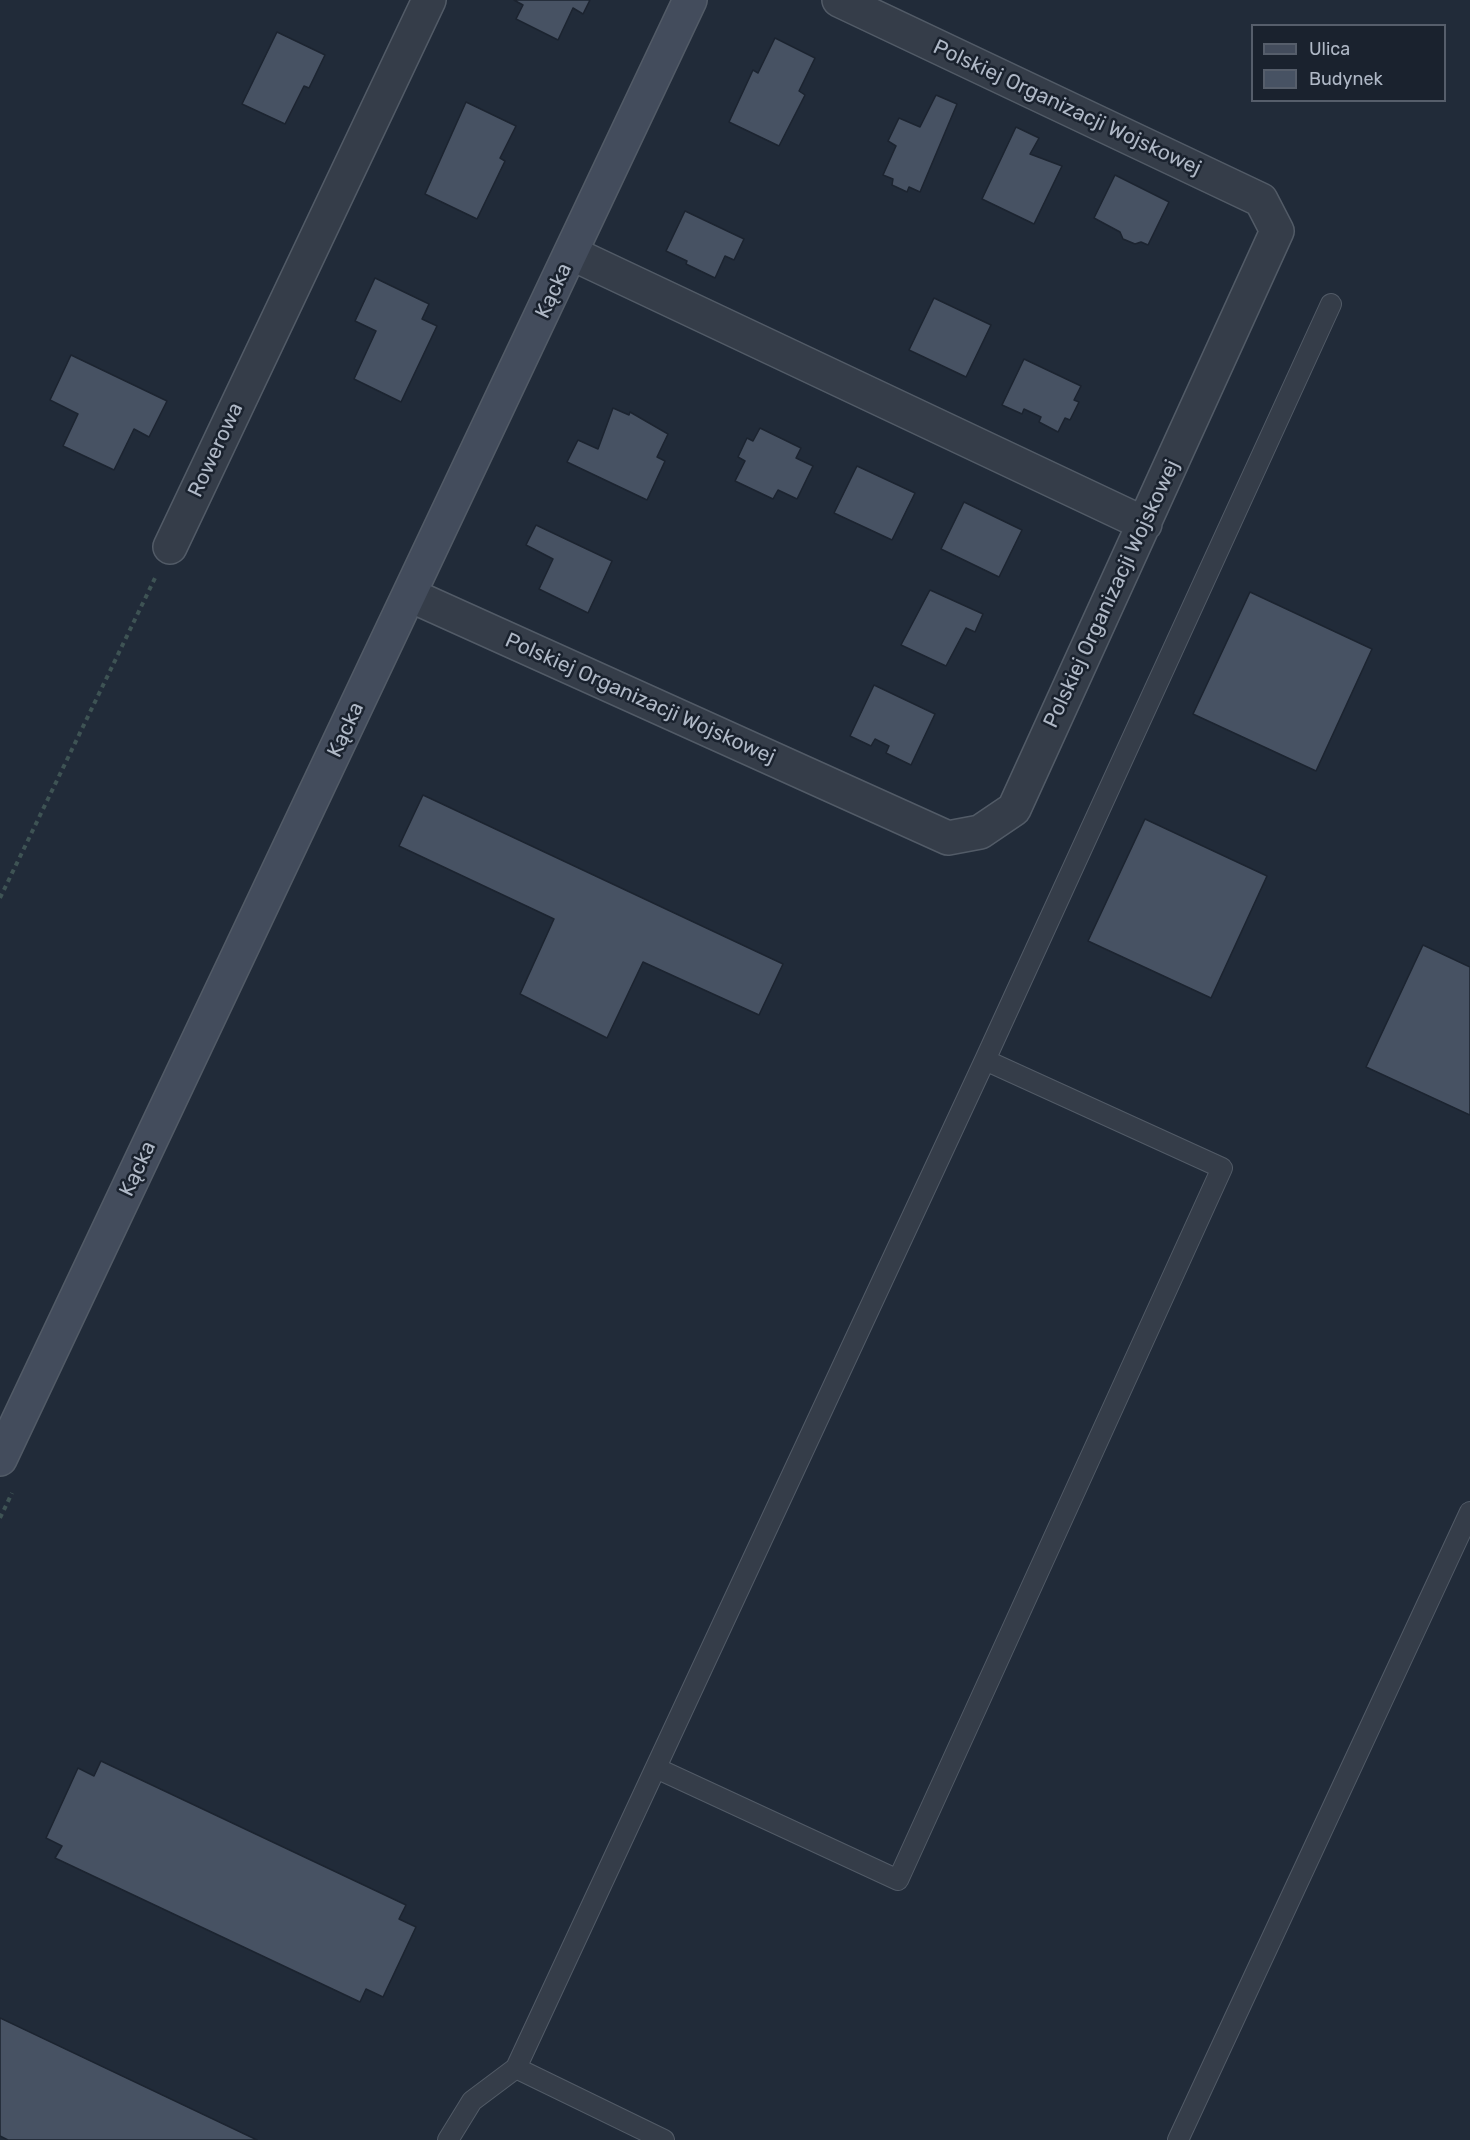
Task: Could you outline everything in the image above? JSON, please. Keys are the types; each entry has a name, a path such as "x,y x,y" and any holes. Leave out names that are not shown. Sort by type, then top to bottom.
{"street":[{"name":"Rowerowa","path":"170,548 429,0"},
{"name":"Kącka","path":"0,1459 690,0"},
{"name":"Polskiej Organizacji Wojskowej","path":"410,595 948,838 980,832 1014,809 1277,231 1261,200 839,0"},
{"path":"572,253 1144,524"}],"lane":[{"path":"448,2140 472,2101 516,2068 985,1059 1331,304"},
{"path":"656,1768 898,1880 1222,1168 985,1059"},
{"path":"1178,2140 1470,1512"},
{"path":"516,2068 664,2140"}],"path":[{"path":"0,898 170,548"}],"building":[{"path":"514,0 590,0 583,14 573,8 558,40 516,19 523,5"},
{"path":"277,32 325,55 309,88 304,86 285,124 242,104"},
{"path":"775,38 815,58 799,91 805,95 779,146 729,122 753,70 758,73"},
{"path":"936,95 957,104 920,192 909,187 907,192 892,185 893,179 883,175 896,146 888,141 899,118 920,127"},
{"path":"466,102 516,126 500,158 505,161 477,219 425,194"},
{"path":"1016,127 1039,138 1030,154 1062,166 1034,224 982,199"},
{"path":"1115,175 1169,202 1148,245 1141,242 1135,244 1123,239 1120,232 1094,218"},
{"path":"685,211 744,239 734,260 725,256 715,278 666,251"},
{"path":"375,278 429,304 422,319 437,326 401,402 354,379 376,331 355,321"},
{"path":"934,298 991,325 966,377 909,350"},
{"path":"71,355 167,401 149,437 134,429 114,470 63,446 78,414 50,400"},
{"path":"1024,359 1081,386 1074,400 1079,402 1070,420 1065,418 1058,432 1039,422 1041,417 1024,409 1022,414 1002,405"},
{"path":"613,408 629,415 630,412 668,434 657,457 665,461 647,500 567,462 578,440 598,449"},
{"path":"760,428 801,448 796,458 813,466 797,499 778,490 773,499 735,481 745,461 738,457 747,438 753,441"},
{"path":"857,466 915,493 892,540 834,513"},
{"path":"964,502 1022,530 999,577 941,549"},
{"path":"536,525 612,561 588,613 539,589 553,559 526,545"},
{"path":"930,590 983,614 975,632 966,628 946,666 901,645"},
{"path":"1250,592 1372,649 1316,771 1193,714"},
{"path":"874,685 935,714 911,765 886,753 889,746 875,739 871,746 850,736"},
{"path":"423,795 783,964 759,1015 643,962 607,1038 520,994 554,919 399,846"},
{"path":"1145,819 1267,876 1211,998 1088,941"},
{"path":"1423,945 1470,967 1470,1115 1366,1067"},
{"path":"101,1761 406,1905 399,1919 416,1927 383,1997 366,1989 360,2002 55,1858 62,1846 46,1838 78,1768 94,1776"},
{"path":"0,2018 257,2140 8,2140 0,2136"}]}
